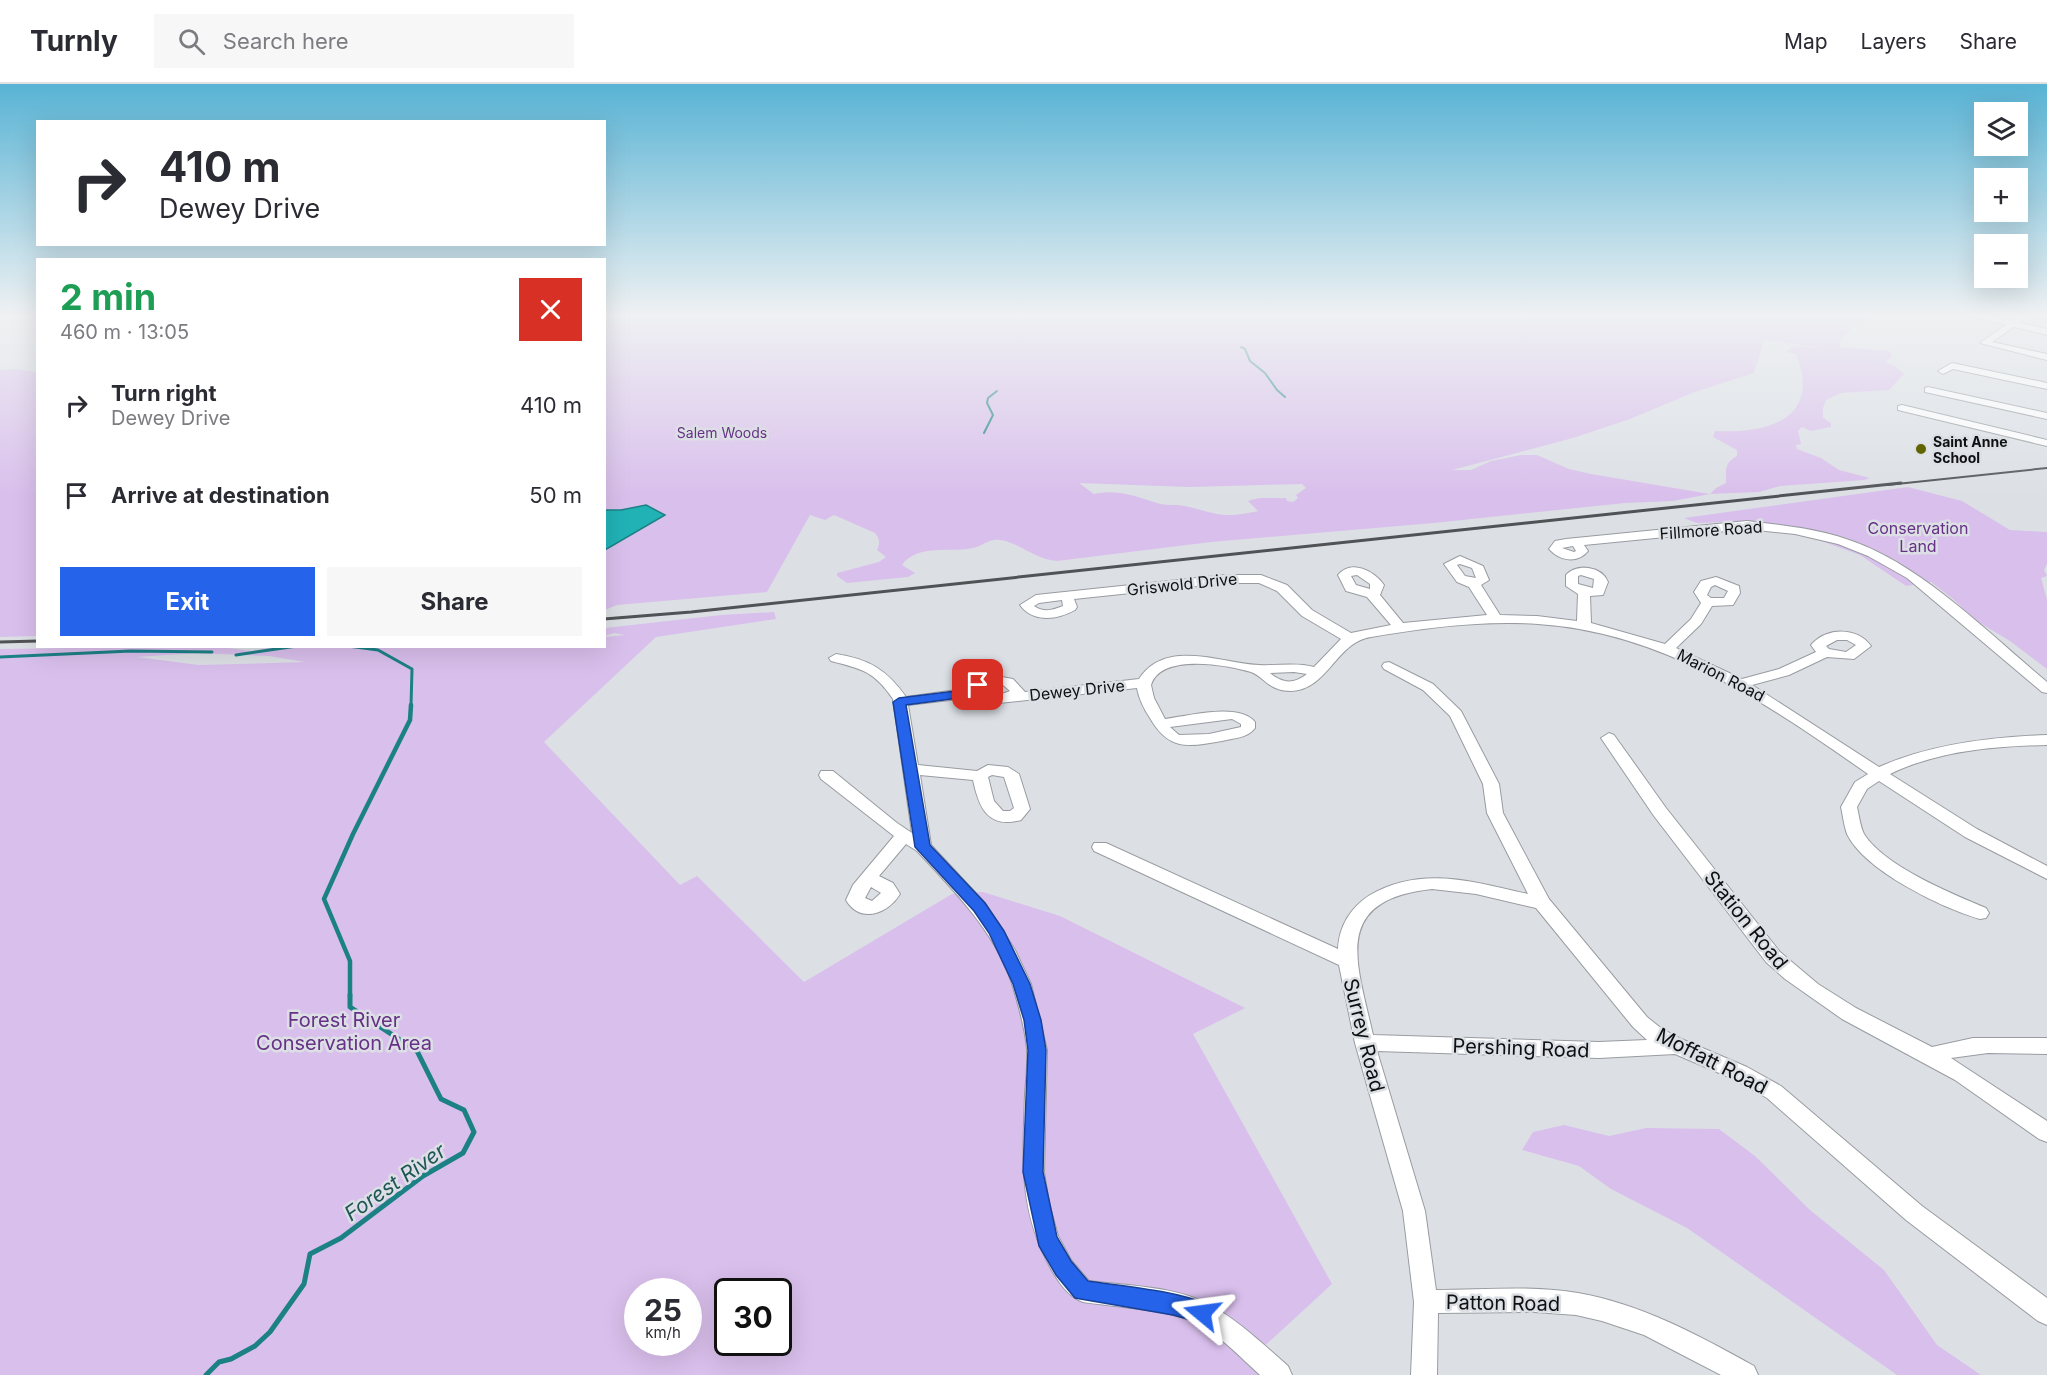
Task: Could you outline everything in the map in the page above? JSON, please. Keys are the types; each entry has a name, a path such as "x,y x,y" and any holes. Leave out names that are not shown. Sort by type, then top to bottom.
{"street":[{"path":"1996,375 2047,386"},
{"path":"1928,390 2047,416"},
{"path":"1902,408 2047,443"},
{"name":"Fillmore Road","path":"1576,542 1747,525 1795,530 1842,541 1872,552 1911,575 2047,689"},
{"name":"Griswold Drive","path":"1067,596 1226,579 1261,579 1282,588 1307,613 1350,638"},
{"path":"1474,584 1495,618"},
{"path":"1584,592 1584,625"},
{"path":"1372,594 1400,628"},
{"path":"1668,648 1696,621 1708,602"},
{"name":"Marion Road","path":"1350,638 1400,628 1495,618 1535,619 1584,625 1668,648 1743,683 1977,836 2047,873"},
{"path":"1161,724 1232,715 1248,722 1248,728 1243,732 1178,740 1164,732 1145,691 1144,683 1152,671 1180,660 1203,660 1257,669 1268,680 1280,686 1290,687 1308,682 1350,638"},
{"path":"1743,683 1792,669 1825,653"},
{"path":"836,658 854,660 874,668 887,679 899,702 912,769 923,847"},
{"name":"Moffatt Road","path":"1389,666 1428,687 1456,714 1491,784 1495,813 1542,903 1640,1022 1655,1035 1676,1046 1740,1073 1774,1092 1914,1213 2047,1313"},
{"name":"Dewey Drive","path":"899,702 970,693 986,699 1010,698 1144,683"},
{"name":"Station Road","path":"1609,738 1660,812 1773,957 1794,978 1822,999 1858,1020 1930,1056 1978,1084 2047,1133"},
{"path":"1980,913 1945,898 1884,862 1869,850 1855,833 1850,810 1852,799 1876,772 1926,755 1969,745 2019,739 2047,740"},
{"path":"912,769 980,776"},
{"path":"827,775 923,847 980,907 996,931 1022,984 1037,1050 1033,1172 1047,1239 1063,1268 1083,1291 1173,1305 1202,1313 1233,1334 1279,1375"},
{"path":"870,879 904,835"},
{"name":"Surrey Road","path":"1100,847 1347,961 1365,1043 1414,1211 1426,1302 1424,1375"},
{"path":"1347,961 1347,939 1353,921 1378,897 1408,884 1427,882 1460,884 1542,903"},
{"name":"Pershing Road","path":"1365,1043 1599,1050 1676,1046"},
{"path":"1930,1056 1952,1048 1976,1045 2047,1046"},
{"name":"Patton Road","path":"1426,1302 1551,1301 1598,1308 1647,1323 1745,1375"}],"green space":[{"path":"0,375 36,375 36,636 0,637"},
{"name":"Salem Woods","path":"606,375 1747,375 1692,393 1630,419 1573,438 1452,470 1471,470 1491,461 1521,455 1537,455 1569,469 1591,474 1710,494 1673,501 1625,503 1434,523 1211,542 1057,561 1042,558 1007,541 996,540 973,548 926,551 917,554 902,565 915,573 908,577 847,583 837,576 837,573 879,562 886,557 877,550 878,537 875,533 834,515 825,520 810,515 767,592 617,605 606,610","holes":["1079,483 1189,487 1302,484 1306,488 1296,495 1298,498 1293,502 1287,501 1286,498 1253,499 1248,501 1258,511 1228,515 1182,505 1160,504 1118,493 1094,494"]},
{"path":"1802,375 1903,375 1889,390 1841,393 1826,400 1823,418 1831,423 1831,427 1811,431 1802,427 1798,431 1801,444 1796,445 1797,449 1821,458 1839,470 1870,478 1780,486 1759,492 1710,494 1726,483 1728,464 1737,456 1737,450 1713,437 1715,431 1754,429 1771,425 1785,418 1796,408 1802,394"},
{"name":"Conservation Land","path":"1908,487 1962,501 2010,530 2047,532 2047,564 2044,570 2047,576 2041,578 2047,600 2047,669 2010,641 1975,620 1931,582 1906,586 1860,555 1780,526 1754,521 1697,523 1684,518"},
{"name":"Forest River Conservation Area","path":"774,612 776,619 656,637 544,742 680,885 697,876 804,982 952,894 983,892 1060,916 1245,1008 1193,1034 1332,1284 1247,1362 1259,1375 0,1375 0,649 228,648 252,651 268,648 606,648 606,637 625,635 614,633 606,636 606,628 721,615","holes":["197,653 269,656 305,662 199,665 137,657"]},
{"path":"1564,1125 1609,1136 1646,1128 1719,1129 1755,1156 1810,1210 1884,1270 1937,1345 1981,1375 1897,1375 1687,1228 1611,1189 1579,1166 1522,1150 1533,1132"}],"water":[{"path":"646,505 665,515 606,549 606,510 621,510"}],"waterway":[{"path":"1267,375 1285,397"},
{"path":"984,433 993,415 987,403 988,398 997,391"},
{"name":"Forest River","path":"236,655 283,648"},
{"name":"Forest River","path":"363,648 378,650 412,669 411,706"},
{"name":"Forest River","path":"0,657 131,651 212,652"},
{"name":"Forest River","path":"206,1375 219,1362 231,1359 255,1346 270,1332 304,1284 310,1254 341,1238 423,1176 463,1153 474,1132 464,1110 441,1099 417,1051 350,1007 350,961 324,899 353,834 410,720 411,705"}],"railway":[{"path":"1887,485 2047,468"},
{"path":"606,619 691,612 1901,483"},
{"path":"0,642 36,641"}],"place":[{"name":"Saint Anne School","path":"1921,449"}],"route":[{"path":"978,685 971,688 970,693 899,702 913,774 923,847 980,907 996,931 1022,984 1032,1020 1037,1050 1033,1172 1047,1239 1063,1268 1083,1291 1173,1305 1202,1313"}]}
